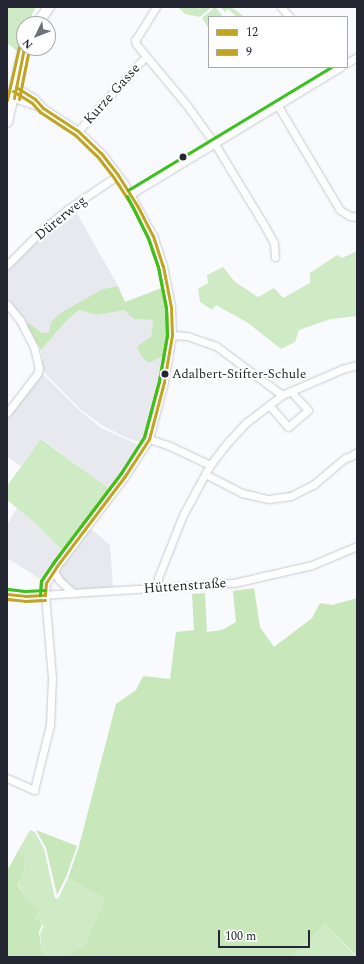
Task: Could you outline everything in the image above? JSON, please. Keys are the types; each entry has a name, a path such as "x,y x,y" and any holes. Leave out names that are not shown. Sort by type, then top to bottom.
{"street":[{"path":"43,16 49,7"},
{"path":"156,7 135,40 136,44 186,104 215,144 264,225 274,244 275,257"},
{"path":"281,7 289,16"},
{"path":"7,122 14,98 22,56"},
{"name":"Kurze Gasse","path":"78,131 146,56"},
{"path":"348,62 357,57"},
{"path":"131,194 278,106 330,70"},
{"path":"16,87 35,99 43,108"},
{"path":"7,778 34,790 50,725 52,678 45,595 46,583 125,476 149,439 164,382 172,334 171,307 163,266 153,236 131,194 101,153 78,131 43,108 14,98"},
{"path":"278,106 340,210 350,216 357,217"},
{"name":"Dürerweg","path":"7,265 43,230 68,209 118,175"},
{"path":"7,304 20,320 34,347 39,368 37,374 7,413"},
{"path":"172,334 187,336 216,346 282,396"},
{"path":"158,588 158,578 183,515 205,474 210,465 248,422 269,405 290,391 342,369 357,366"},
{"path":"269,405 288,427 308,410 290,391"},
{"path":"149,439 170,446 210,465"},
{"path":"205,474 242,493 269,499 291,496 313,485 345,458 357,452"},
{"name":"Hüttenstraße","path":"7,594 25,596 234,583 276,575 312,565 357,546"},
{"path":"54,571 59,580 73,593"}],"shaded area":[{"path":"74,208 118,286 103,289 49,333 42,333 29,323 26,324 7,300 7,268 43,232"},
{"path":"124,309 135,319 153,320 151,337 137,346 165,355 156,399 143,443 129,439 103,426 80,409 40,368 40,363 43,360 41,350 67,320 79,310 96,315"},
{"path":"40,371 79,410 101,428 141,446 111,490 42,439 21,466 7,457 7,417"},
{"path":"17,508 34,522 64,552 43,581 7,558 7,525"},
{"path":"89,527 110,545 113,588 75,590 62,578 58,570"}],"green space":[{"path":"7,7 36,7 31,16 16,16 16,50 7,43"},
{"path":"178,7 198,7 200,9 202,7 212,7 200,17 185,14"},
{"path":"215,7 222,15 208,16 208,27 202,18"},
{"path":"220,7 231,7 244,16 236,16 228,9 225,12"},
{"path":"357,251 357,316 331,319 299,330 295,342 281,349 248,323 216,305 212,310 200,302 198,289 208,283 207,275 223,267 235,282 258,297 274,288 283,298 310,283 310,273 337,255 342,258"},
{"path":"118,286 125,302 164,287 168,308 169,334 165,355 149,363 142,357 137,346 151,337 153,320 134,319 124,310 96,315 79,310 67,320 41,350 26,324 29,323 42,333 49,333 51,322 62,312 103,289"},
{"path":"41,439 111,490 64,552 34,522 7,500 7,486"},
{"path":"254,588 260,627 274,647 312,618 320,603 332,605 357,598 357,956 325,924 292,957 62,957 84,946 105,899 68,878 79,846 116,704 136,690 143,676 170,679 176,632 194,630 192,594 205,593 207,632 222,630 236,622 233,591"},
{"path":"30,830 35,832 44,849 55,898 58,899 68,878 105,899 84,946 62,957 48,957 42,954 40,933 44,926 36,920 41,909 28,901 17,883 24,872 25,859 18,851"},
{"path":"36,830 77,846 66,877 57,895 46,848"},
{"path":"18,851 25,859 24,872 17,884 28,901 41,909 36,919 42,925 39,932 42,953 48,957 7,957 7,871"},
{"path":"325,924 357,957 292,957"}],"transit line":[{"path":"7,100 17,56"},
{"name":"12","path":"14,98 22,56"},
{"name":"9","path":"19,99 28,56"},
{"path":"128,190 329,68"},
{"name":"12","path":"16,87 35,99 43,108 78,131 101,153 118,175 137,205 153,236 163,266 171,307 172,335 164,382 149,439 125,476 57,566 46,583 45,595"},
{"name":"9","path":"13,91 32,103 40,112 75,135 97,156 114,178 133,207 148,238 158,267 166,308 167,335 159,381 144,437 121,473 41,581 40,595"},
{"path":"40,595 41,581 121,473 144,437 159,381 167,335 166,308 158,267 148,238 127,196"},
{"path":"8,589 25,591 45,590"},
{"name":"12","path":"7,594 25,596 45,595"},
{"name":"9","path":"7,599 25,601 45,600"}],"place":[{"name":"Adalbert-Stifter-Schule","path":"165,374"}]}
